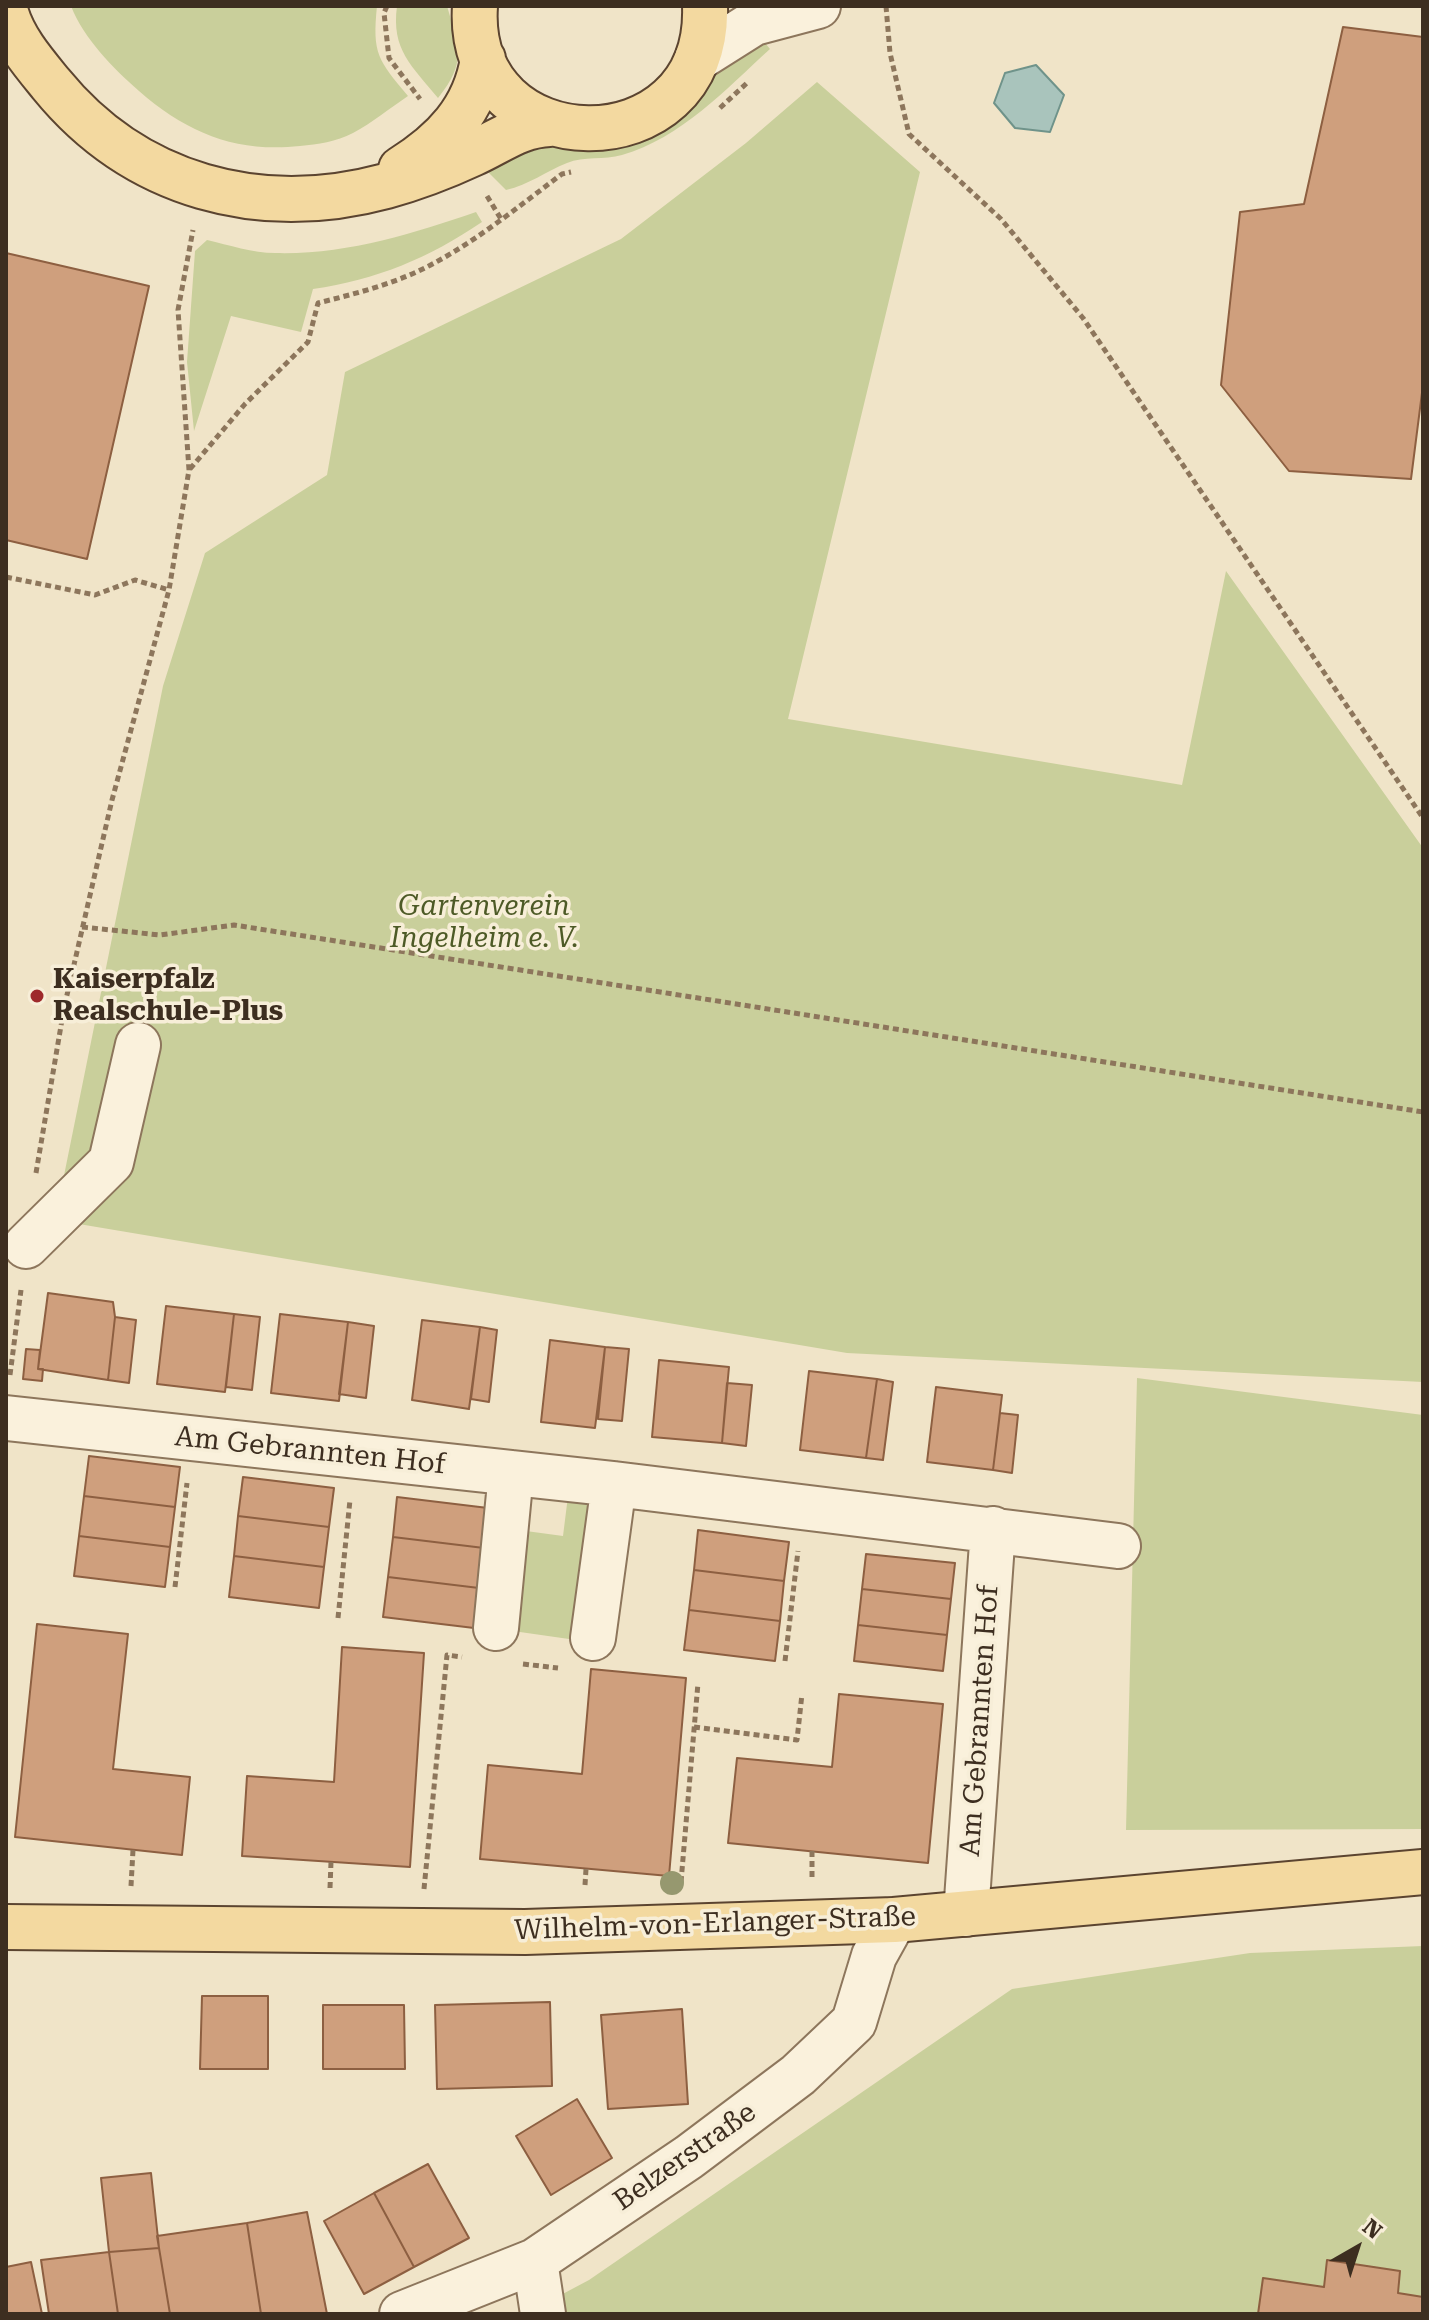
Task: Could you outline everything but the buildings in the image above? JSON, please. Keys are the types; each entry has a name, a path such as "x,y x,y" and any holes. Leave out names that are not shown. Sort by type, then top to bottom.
{"main road":[{"path":"6,13 11,29 33,62 90,124 121,149 201,188 265,200 308,200 357,193 411,179 463,159 523,127 550,124 588,131 628,124 646,116 677,92 697,59 703,40 705,6"},
{"path":"473,9 483,59 509,98 550,124"},
{"path":"357,193 409,164 446,133 472,101 483,59"},
{"name":"Wilhelm-von-Erlanger-Straße","path":"6,1927 420,1930 677,1927 894,1920 1423,1872"}],"street":[{"path":"697,59 754,23 818,6"},
{"path":"26,1246 111,1162 138,1045"},
{"name":"Am Gebrannten Hof","path":"7,1403 193,1438 614,1484 1118,1546"},
{"path":"503,1645 511,1473"},
{"path":"593,1638 614,1484"},
{"name":"Am Gebrannten Hof","path":"966,1914 993,1529"},
{"name":"Belzerstraße","path":"402,2314 535,2261 689,2157 809,2064 854,2022 874,1956 894,1920"},
{"path":"535,2261 543,2314"}],"path":[{"path":"387,6 384,13 389,58 446,133"},
{"path":"886,6 890,53 909,134 1001,219 1083,318 1423,818"},
{"path":"7,1403 43,1126 82,927 112,800 169,590 189,470 178,310 201,188"},
{"path":"189,470 245,404 308,342 318,303 364,292 414,273 501,219"},
{"path":"6,577 95,595 135,580 169,590"},
{"path":"82,927 160,935 234,925 1423,1112"},
{"path":"175,1587 193,1438"},
{"path":"338,1618 354,1455"},
{"path":"785,1661 803,1507"},
{"path":"503,1645 558,1668"},
{"path":"420,1930 447,1655 463,1657"},
{"path":"677,1927 698,1683"},
{"path":"694,1727 797,1740 802,1694"}],"green space":[{"path":"71,6 377,6 379,56 408,96 360,129 334,141 277,147 234,143 194,129 139,91 91,41"},
{"path":"397,6 447,6 458,54 453,74 438,98 400,46"},
{"path":"765,43 770,49 702,111 664,137 643,147 622,155 574,161 506,190 485,169 499,160 544,145 586,150 634,142 725,59 750,53"},
{"name":"Gartenverein Ingelheim e. V.","path":"817,82 920,172 788,719 1182,785 1226,571 1423,848 1423,1382 847,1353 55,1220 163,686 205,553 327,475 345,372 621,239 746,143"},
{"path":"476,212 482,222 422,257 359,280 313,289 301,332 231,316 194,431 187,362 195,251 207,240 267,253 327,251 403,235"},
{"path":"1137,1378 1423,1415 1423,1829 1126,1830"},
{"path":"568,1496 595,1500 576,1640 513,1631 526,1531 563,1536"},
{"path":"1423,1946 1423,2314 525,2314 589,2280 1012,1989 1250,1953"}],"water":[{"path":"1036,65 1064,95 1050,132 1015,128 994,103 1005,73"}],"place":[{"name":"Kaiserpfalz Realschule-Plus","path":"37,996"}]}
